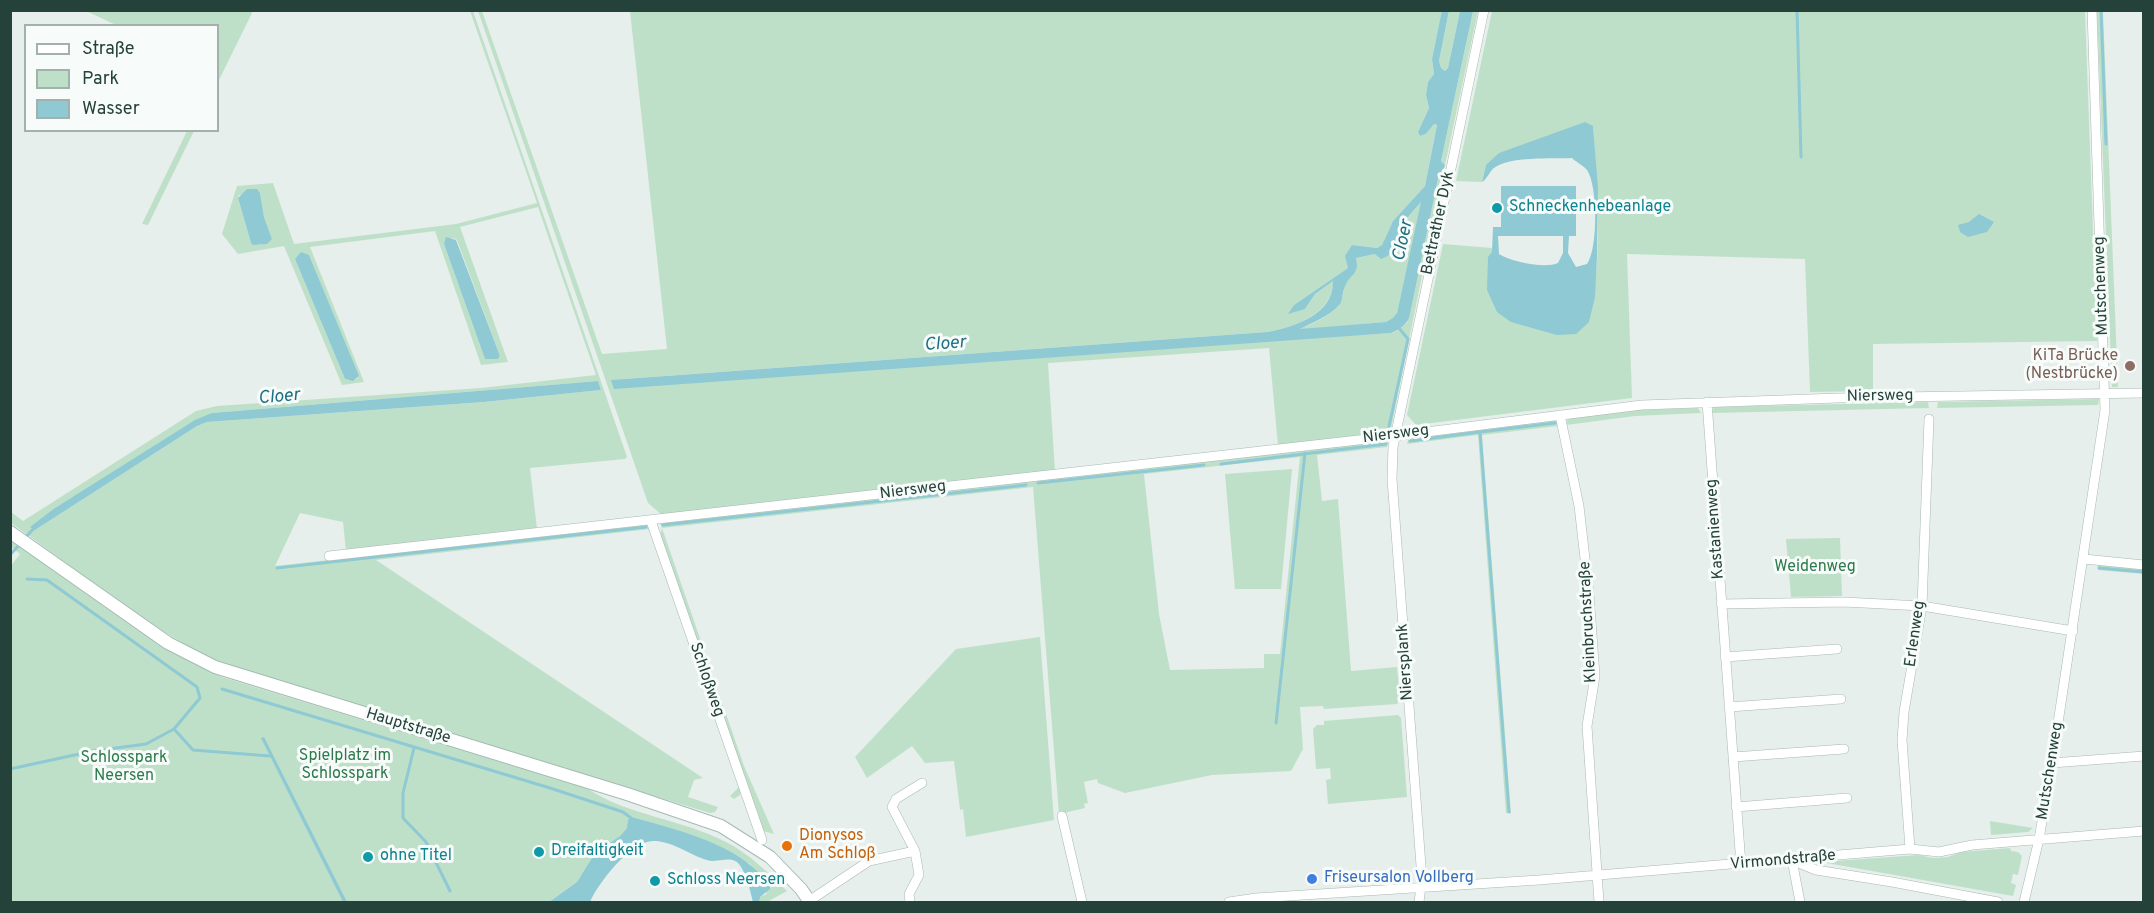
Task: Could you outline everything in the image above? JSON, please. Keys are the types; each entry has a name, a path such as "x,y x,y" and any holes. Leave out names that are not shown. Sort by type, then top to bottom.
{"street":[{"name":"Bettrather Dyk","path":"1395,436 1484,10"},
{"name":"Mutschenweg","path":"2024,903 2039,839 2052,763 2084,560 2106,393 2092,10"},
{"name":"Niersweg","path":"328,556 1395,436 1642,405 2144,393"},
{"name":"Kastanienweg","path":"1707,402 1728,707 1742,865"},
{"name":"Kleinbruchstraße","path":"1560,415 1579,506 1590,604 1595,676 1587,726 1599,903"},
{"name":"Erlenweg","path":"1910,849 1902,740 1904,712 1922,606 1929,419"},
{"name":"Niersplank","path":"1395,436 1392,479 1421,887"},
{"name":"Schloßweg","path":"651,521 762,840"},
{"name":"Hauptstraße","path":"10,532 168,643 215,667 627,794 721,826 770,857 810,902"},
{"path":"2084,560 2144,565"},
{"path":"1721,604 1844,602 1922,606 2073,632"},
{"path":"1725,657 1837,649"},
{"path":"1728,707 1841,699"},
{"path":"1733,756 1844,749"},
{"path":"2052,763 2144,756"},
{"path":"910,902 909,894 919,875 915,851 892,807 896,799 922,783"},
{"path":"1737,807 1847,798"},
{"path":"1062,816 1082,903"},
{"name":"Virmondstraße","path":"1228,903 1256,898 1597,876 1910,849 1939,852 1972,844 2144,831"},
{"path":"810,902 869,861 915,851"},
{"path":"1792,860 1816,870 1998,903"},
{"path":"1792,860 1800,903"},
{"path":"1419,903 1421,887"},
{"path":"1932,903 1934,891"}],"green space":[{"path":"253,10 219,80 219,24 114,24 86,11"},
{"path":"470,11 473,11 627,457 530,468 537,529 346,551 343,522 300,513 275,566 648,524 650,529 376,560 703,778 694,780 688,797 718,807 715,812 710,813 270,680 215,659 197,651 149,622 11,523 11,512 23,521 196,411 217,406 481,388 596,375 538,207 460,227 508,362 481,365 435,231 310,247 364,382 342,385 284,246 238,254 222,234 237,186 273,183 294,244 456,224 537,203","holes":["260,193 264,217 272,239 261,245 251,243 239,195","453,238 457,240 500,356 498,359 485,359 444,244","309,255 358,376 357,379 345,379 295,259","598,381 601,390 484,402 207,422 197,426 35,530 55,508 212,413"]},
{"path":"478,11 482,11 602,354 667,349 630,11 1442,11 1432,59 1434,75 1428,82 1426,95 1429,108 1418,132 1420,136 1426,134 1434,124 1437,125 1425,186 1393,221 1382,245 1377,248 1352,245 1348,268 1294,305 1305,309 1315,294 1334,280 1327,302 1320,310 1301,322 1267,332 611,380 1391,333 1407,323 1439,174 1443,172 1390,434 1278,446 1269,348 1048,363 1055,471 662,515 648,503"},
{"path":"1449,11 1460,11 1448,68 1445,71 1441,68 1439,61"},
{"path":"1473,11 1478,11 1445,165 1441,161"},
{"path":"1492,11 2085,11 2097,341 1873,344 1873,391 1810,392 1805,259 1627,254 1632,398 1416,425 1407,415 1443,244 1492,248 1492,252 1589,322 1598,249 1598,200 1593,126 1486,165 1482,182 1456,181"},
{"path":"2097,11 2103,11 2118,387 2112,387"},
{"path":"187,132 194,132 148,225 142,224"},
{"path":"1422,201 1394,318 1386,322 1298,330 1334,311 1341,301 1344,287 1356,270 1356,258 1375,254 1399,241 1404,222"},
{"path":"2099,399 2098,405 1937,408 1938,402"},
{"path":"1928,402 1929,408 1712,413 1714,407"},
{"path":"1698,408 1701,413 1635,416 1566,425 1568,418 1635,410"},
{"path":"1557,420 1558,426 1482,435 1511,813 1506,813 1478,435 1407,444 1409,438"},
{"path":"1388,441 1387,447 1317,455 1322,501 1338,499 1351,671 1397,667 1400,700 1397,704 1324,709 1323,706 1300,707 1303,749 1291,771 1212,775 1125,793 1098,783 1097,779 1084,782 1088,803 1084,804 1085,808 1059,814 1033,487 662,528 660,523","holes":["1300,457 1280,654 1264,654 1264,668 1170,670 1159,614 1144,474"]},
{"path":"1292,469 1281,589 1235,589 1225,474"},
{"path":"662,528 744,766 774,834 763,831 660,537"},
{"name":"Schlosspark Neersen","path":"10,537 187,659 222,677 588,789 638,812 709,834 743,852 787,891 767,902 759,902 759,897 767,894 750,864 694,837 632,817 620,836 595,853 577,882 549,902 11,902 10,567 20,554 11,547"},
{"name":"Weidenweg","path":"1840,538 1842,596 1791,597 1786,539"},
{"path":"661,562 741,788 740,795 734,799 730,796 739,787"},
{"path":"2098,565 2143,569 2143,574 2098,570"},
{"path":"1040,637 1054,820 966,837 954,761 925,763 912,746 867,778 855,757 956,649"},
{"path":"1398,715 1401,718 1407,797 1328,804 1326,780 1331,779 1330,768 1316,769 1313,729 1317,725 1324,725 1324,721"},
{"path":"1990,821 2033,828 2028,832 1991,835"},
{"path":"2010,848 2011,851 2018,852 2022,856 2018,875 2013,874 2011,883 2016,885 2013,896 1821,862 1919,855 1933,858 1948,857 1961,852"}],"water":[{"path":"1442,10 1449,11 1439,61 1441,68 1445,71 1448,68 1460,11 1473,11 1441,161 1445,165 1443,172 1439,174 1409,318 1402,327 1391,333 614,389 611,380 1267,332 1289,327 1311,317 1320,310 1332,292 1333,281 1315,294 1305,309 1288,314 1294,305 1348,268 1345,256 1352,245 1377,248 1382,245 1393,221 1425,186 1437,125 1434,124 1426,134 1420,136 1418,132 1429,108 1426,95 1428,82 1434,74 1432,59","holes":["1421,202 1397,313 1386,322 1300,329 1326,316 1340,304 1345,286 1356,270 1356,258 1375,254 1381,259 1392,252 1403,225"]},
{"path":"1585,122 1593,126 1598,187 1595,297 1589,322 1576,334 1557,335 1511,322 1497,312 1487,290 1488,257 1492,252 1493,227 1501,227 1501,186 1576,186 1576,236 1569,236 1568,253 1576,267 1587,264 1591,256 1595,232 1595,203 1591,178 1586,168 1572,158 1542,158 1501,164 1492,170 1482,182 1486,165 1499,153","holes":["1498,236 1563,236 1563,253 1558,263 1552,265 1528,264 1499,254"]},
{"path":"247,189 257,189 260,193 264,217 272,239 267,244 253,245 251,243 238,198"},
{"path":"1979,214 1994,222 1987,232 1968,237 1960,232 1958,225 1969,222"},
{"path":"446,237 456,240 500,356 498,359 485,359 444,244"},
{"path":"301,252 309,255 359,376 353,381 345,379 295,259"},
{"path":"598,381 601,390 484,402 207,422 197,426 35,530 30,527 55,508 195,420 212,413"},
{"path":"264,737 347,902 343,902 261,738"},
{"path":"632,817 700,838 733,853 765,879 770,889 760,897 759,902 753,902 744,873 735,861 707,860 669,844 655,841 646,842 626,854 600,884 590,902 549,902 577,882 595,853 620,836"}],"waterway":[{"path":"1797,10 1801,157"},
{"path":"2101,10 2106,144"},
{"path":"1388,431 1408,339 1398,327"},
{"path":"1480,432 1555,423"},
{"path":"1410,441 1480,432 1509,812"},
{"path":"1221,464 1386,444"},
{"path":"1276,723 1305,453"},
{"path":"1038,483 1204,465"},
{"path":"663,525 1026,485"},
{"name":"Cloer","path":"25,538 35,527"},
{"path":"277,568 646,527"},
{"name":"Cloer","path":"10,555 21,543"},
{"path":"2099,568 2144,572"},
{"path":"10,769 93,751 146,744 174,729 200,698 197,687 47,580 27,579"},
{"path":"222,689 550,788 623,812 631,818"},
{"path":"174,729 193,750 270,756"},
{"path":"414,748 403,793 403,818 426,842 450,891"}],"place":[{"name":"Schneckenhebeanlage","path":"1497,208"},
{"name":"KiTa Brücke (Nestbrücke)","path":"2130,366"},
{"name":"Dionysos Am Schloß","path":"787,846"},
{"name":"Dreifaltigkeit","path":"539,852"},
{"name":"ohne Titel","path":"368,857"},
{"name":"Friseursalon Vollberg","path":"1312,879"},
{"name":"Schloss Neersen","path":"655,881"}],"park label":[{"name":"Spielplatz im Schlosspark","path":"345,766"}]}
